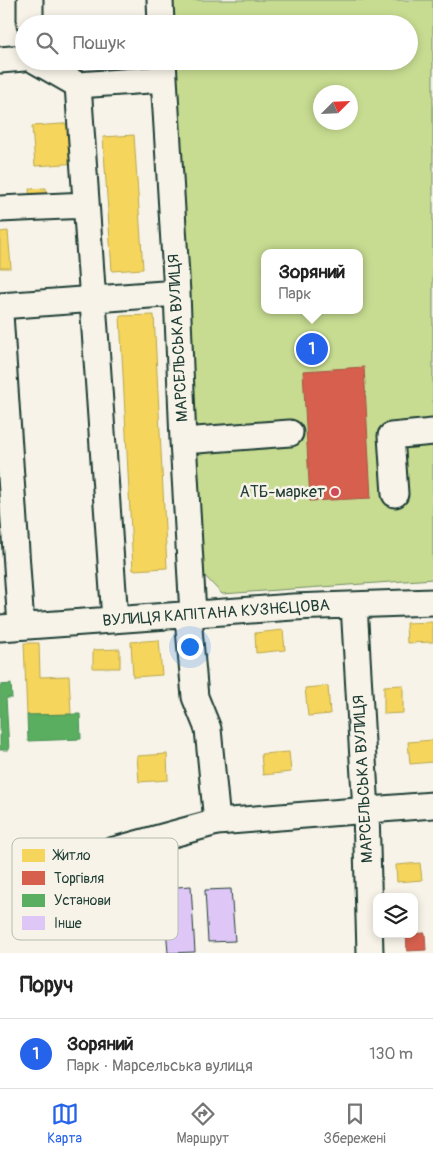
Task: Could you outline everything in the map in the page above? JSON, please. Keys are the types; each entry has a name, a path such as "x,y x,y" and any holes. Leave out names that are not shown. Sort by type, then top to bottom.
{"street":[{"path":"30,0 30,15"},
{"path":"160,0 161,15"},
{"path":"0,60 15,59"},
{"path":"52,70 78,85 164,70"},
{"name":"МАРСЕЛЬСЬКА ВУЛИЦЯ","path":"164,70 193,614 189,629 195,697 208,729 217,822"},
{"path":"78,85 115,620"},
{"path":"0,209 86,205"},
{"path":"0,306 177,293"},
{"path":"0,314 11,627"},
{"path":"396,494 391,436 433,432"},
{"path":"183,440 290,434"},
{"name":"ВУЛИЦЯ КАПІТАНА КУЗНЄЦОВА","path":"11,627 193,614 433,602"},
{"name":"МАРСЕЛЬСЬКА ВУЛИЦЯ","path":"354,605 366,812 370,953"},
{"path":"158,838 217,822 433,806"}],"green space":[{"path":"172,0 433,0 433,579 222,594 204,575 176,70 418,70 418,15 173,15"}],"building: Житло":[{"path":"76,123 79,163 35,166 32,126"},
{"path":"134,135 143,269 112,271 103,137"},
{"path":"46,188 47,199 30,201 29,189"},
{"path":"8,231 11,268 0,268 0,232"},
{"path":"154,315 167,568 133,570 120,316"},
{"path":"432,622 433,642 407,643 406,623"},
{"path":"283,630 285,650 256,653 255,633"},
{"path":"159,640 162,675 133,677 131,642"},
{"path":"24,643 39,643 40,677 69,676 71,714 27,715"},
{"path":"120,649 120,668 93,668 93,650"},
{"path":"403,685 403,713 384,714 384,686"},
{"path":"328,686 330,714 308,716 305,688"},
{"path":"433,740 433,762 410,764 408,742"},
{"path":"289,752 291,772 263,775 261,754"},
{"path":"167,754 168,780 139,782 137,756"},
{"path":"420,863 422,880 397,882 396,865"}],"building: Торгівля":[{"path":"364,367 371,498 310,501 303,371"},
{"path":"418,933 425,933 426,950 407,951 406,938 418,938"}],"building: Установи":[{"path":"11,684 12,698 6,698 9,750 0,750 0,685"},
{"path":"80,714 81,739 28,741 27,715"}],"building: Інше":[{"path":"191,886 195,952 168,953 167,940 178,940 178,887"},
{"path":"231,889 235,941 208,942 205,890"}],"place":[{"name":"Зоряний","path":"312,349"},
{"name":"АТБ-маркет","path":"335,492"}]}
